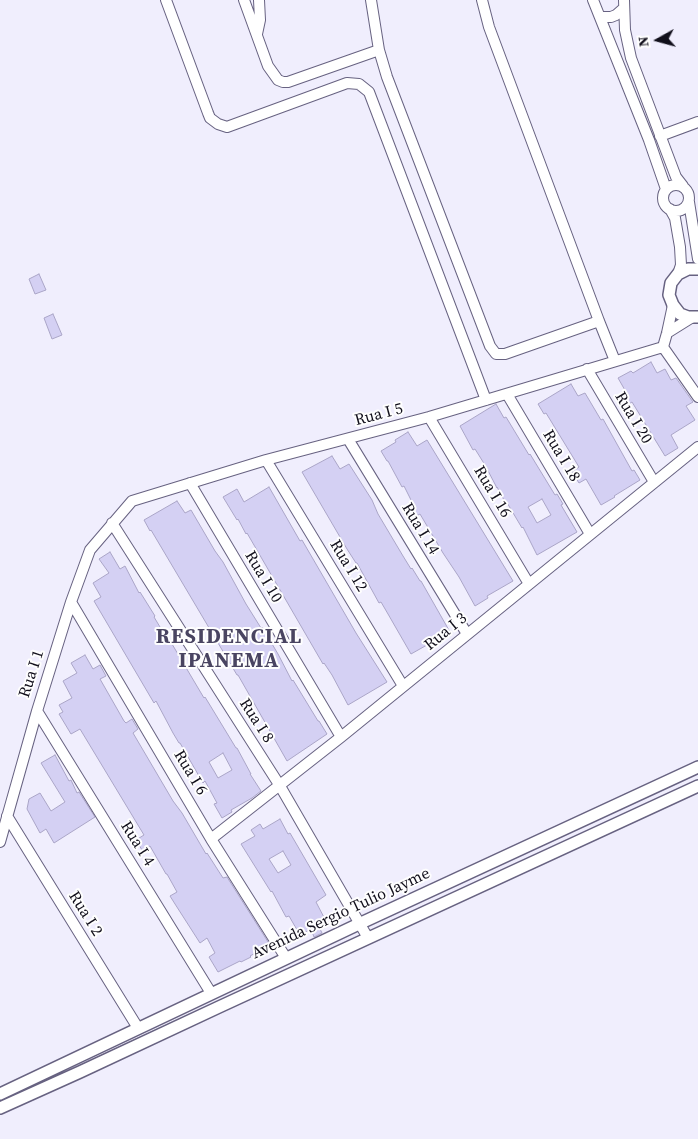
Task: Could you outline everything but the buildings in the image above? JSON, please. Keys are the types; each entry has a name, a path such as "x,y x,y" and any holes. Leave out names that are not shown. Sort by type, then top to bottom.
{"street":[{"path":"166,0 210,118 218,124 227,126 347,83 359,84 369,92 486,400"},
{"path":"244,0 268,66 278,80 282,82 288,82 379,50"},
{"path":"257,35 260,20 259,0"},
{"path":"370,0 379,50 387,77 490,346 496,354 505,354 598,321"},
{"path":"482,0 488,27 598,321 615,361"},
{"path":"594,0 649,140 666,189 663,198 664,202 675,218 681,266 671,283 669,294 672,305 663,347 698,398"},
{"path":"601,17 611,17 620,12 624,4"},
{"path":"624,4 625,30 631,58 676,177 689,193 698,260"},
{"path":"660,136 698,122"},
{"path":"666,189 674,184 683,186"},
{"path":"670,209 679,211 689,202"},
{"path":"678,274 688,269 698,269"},
{"path":"672,305 680,314 695,318"},
{"path":"667,333 695,318"},
{"name":"Rua I 5","path":"112,523 132,501 266,460 486,400 663,347"},
{"name":"Rua I 20","path":"587,369 654,482"},
{"name":"Rua I 18","path":"507,394 590,534"},
{"name":"Rua I 16","path":"428,416 529,584"},
{"name":"Rua I 14","path":"348,439 467,634"},
{"name":"Rua I 3","path":"212,839 341,737 698,447"},
{"name":"Rua I 12","path":"266,460 403,686"},
{"name":"Rua I 10","path":"190,483 341,737"},
{"name":"Rua I 1","path":"0,842 36,711 71,602 90,550 112,523"},
{"name":"Rua I 8","path":"112,523 280,786 368,938"},
{"name":"Rua I 6","path":"71,602 212,839 286,958"},
{"name":"Rua I 4","path":"36,711 211,994"},
{"name":"Avenida Sergio Tulio Jayme","path":"0,1094 286,958 698,767"},
{"name":"Avenida Sergio Tulio Jayme","path":"0,1108 698,786"},
{"name":"Rua I 2","path":"7,816 138,1028"}],"district":[{"name":"RESIDENCIAL IPANEMA","path":"229,650"}]}
